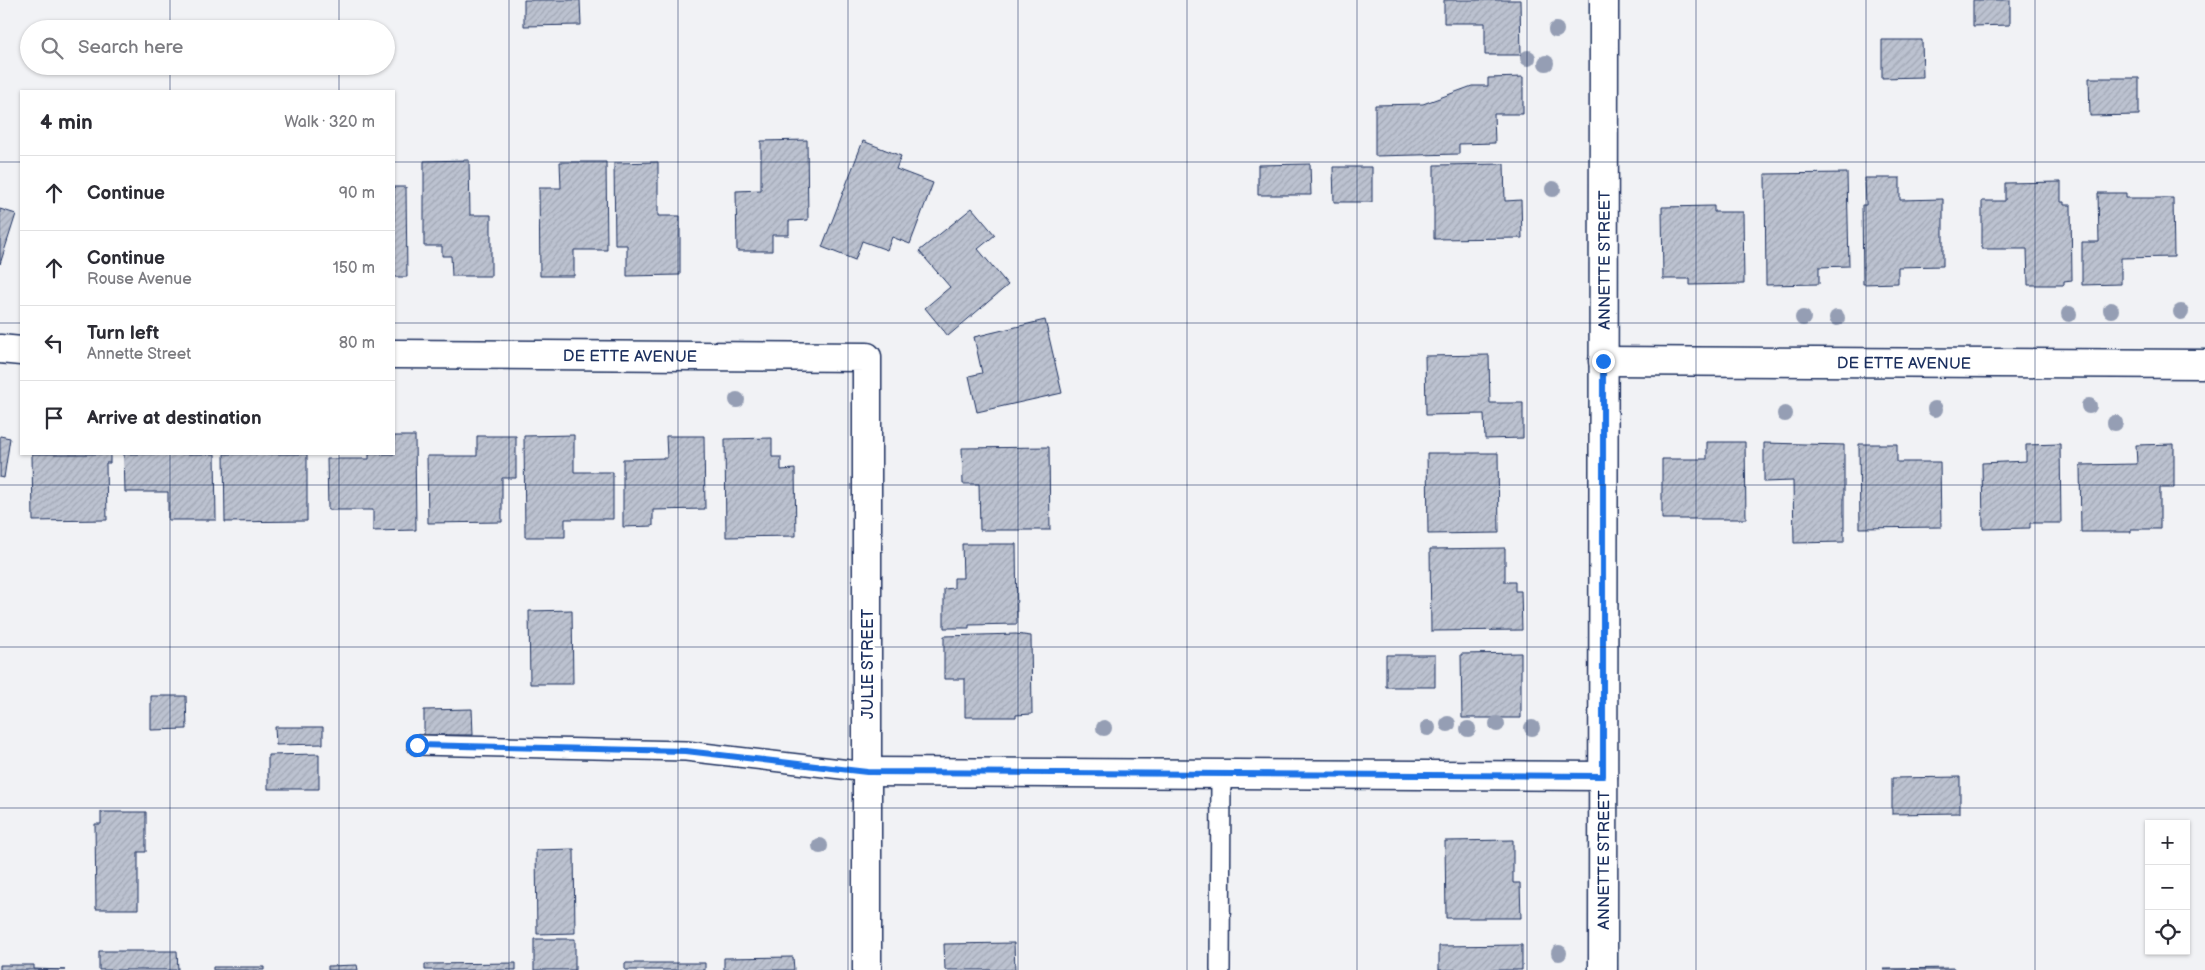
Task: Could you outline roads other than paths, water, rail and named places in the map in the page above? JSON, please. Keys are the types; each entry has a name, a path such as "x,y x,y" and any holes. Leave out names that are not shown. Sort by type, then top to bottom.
{"street":[{"name":"ANNETTE STREET","path":"1603,970 1604,0"},
{"path":"0,349 20,351"},
{"name":"DE ETTE AVENUE","path":"395,354 867,357"},
{"name":"JULIE STREET","path":"867,357 867,970"},
{"name":"DE ETTE AVENUE","path":"1603,361 2205,364"},
{"path":"867,772 1603,776"}],"lane":[{"path":"417,745 686,751 867,772"},
{"path":"1220,970 1221,774"}]}
